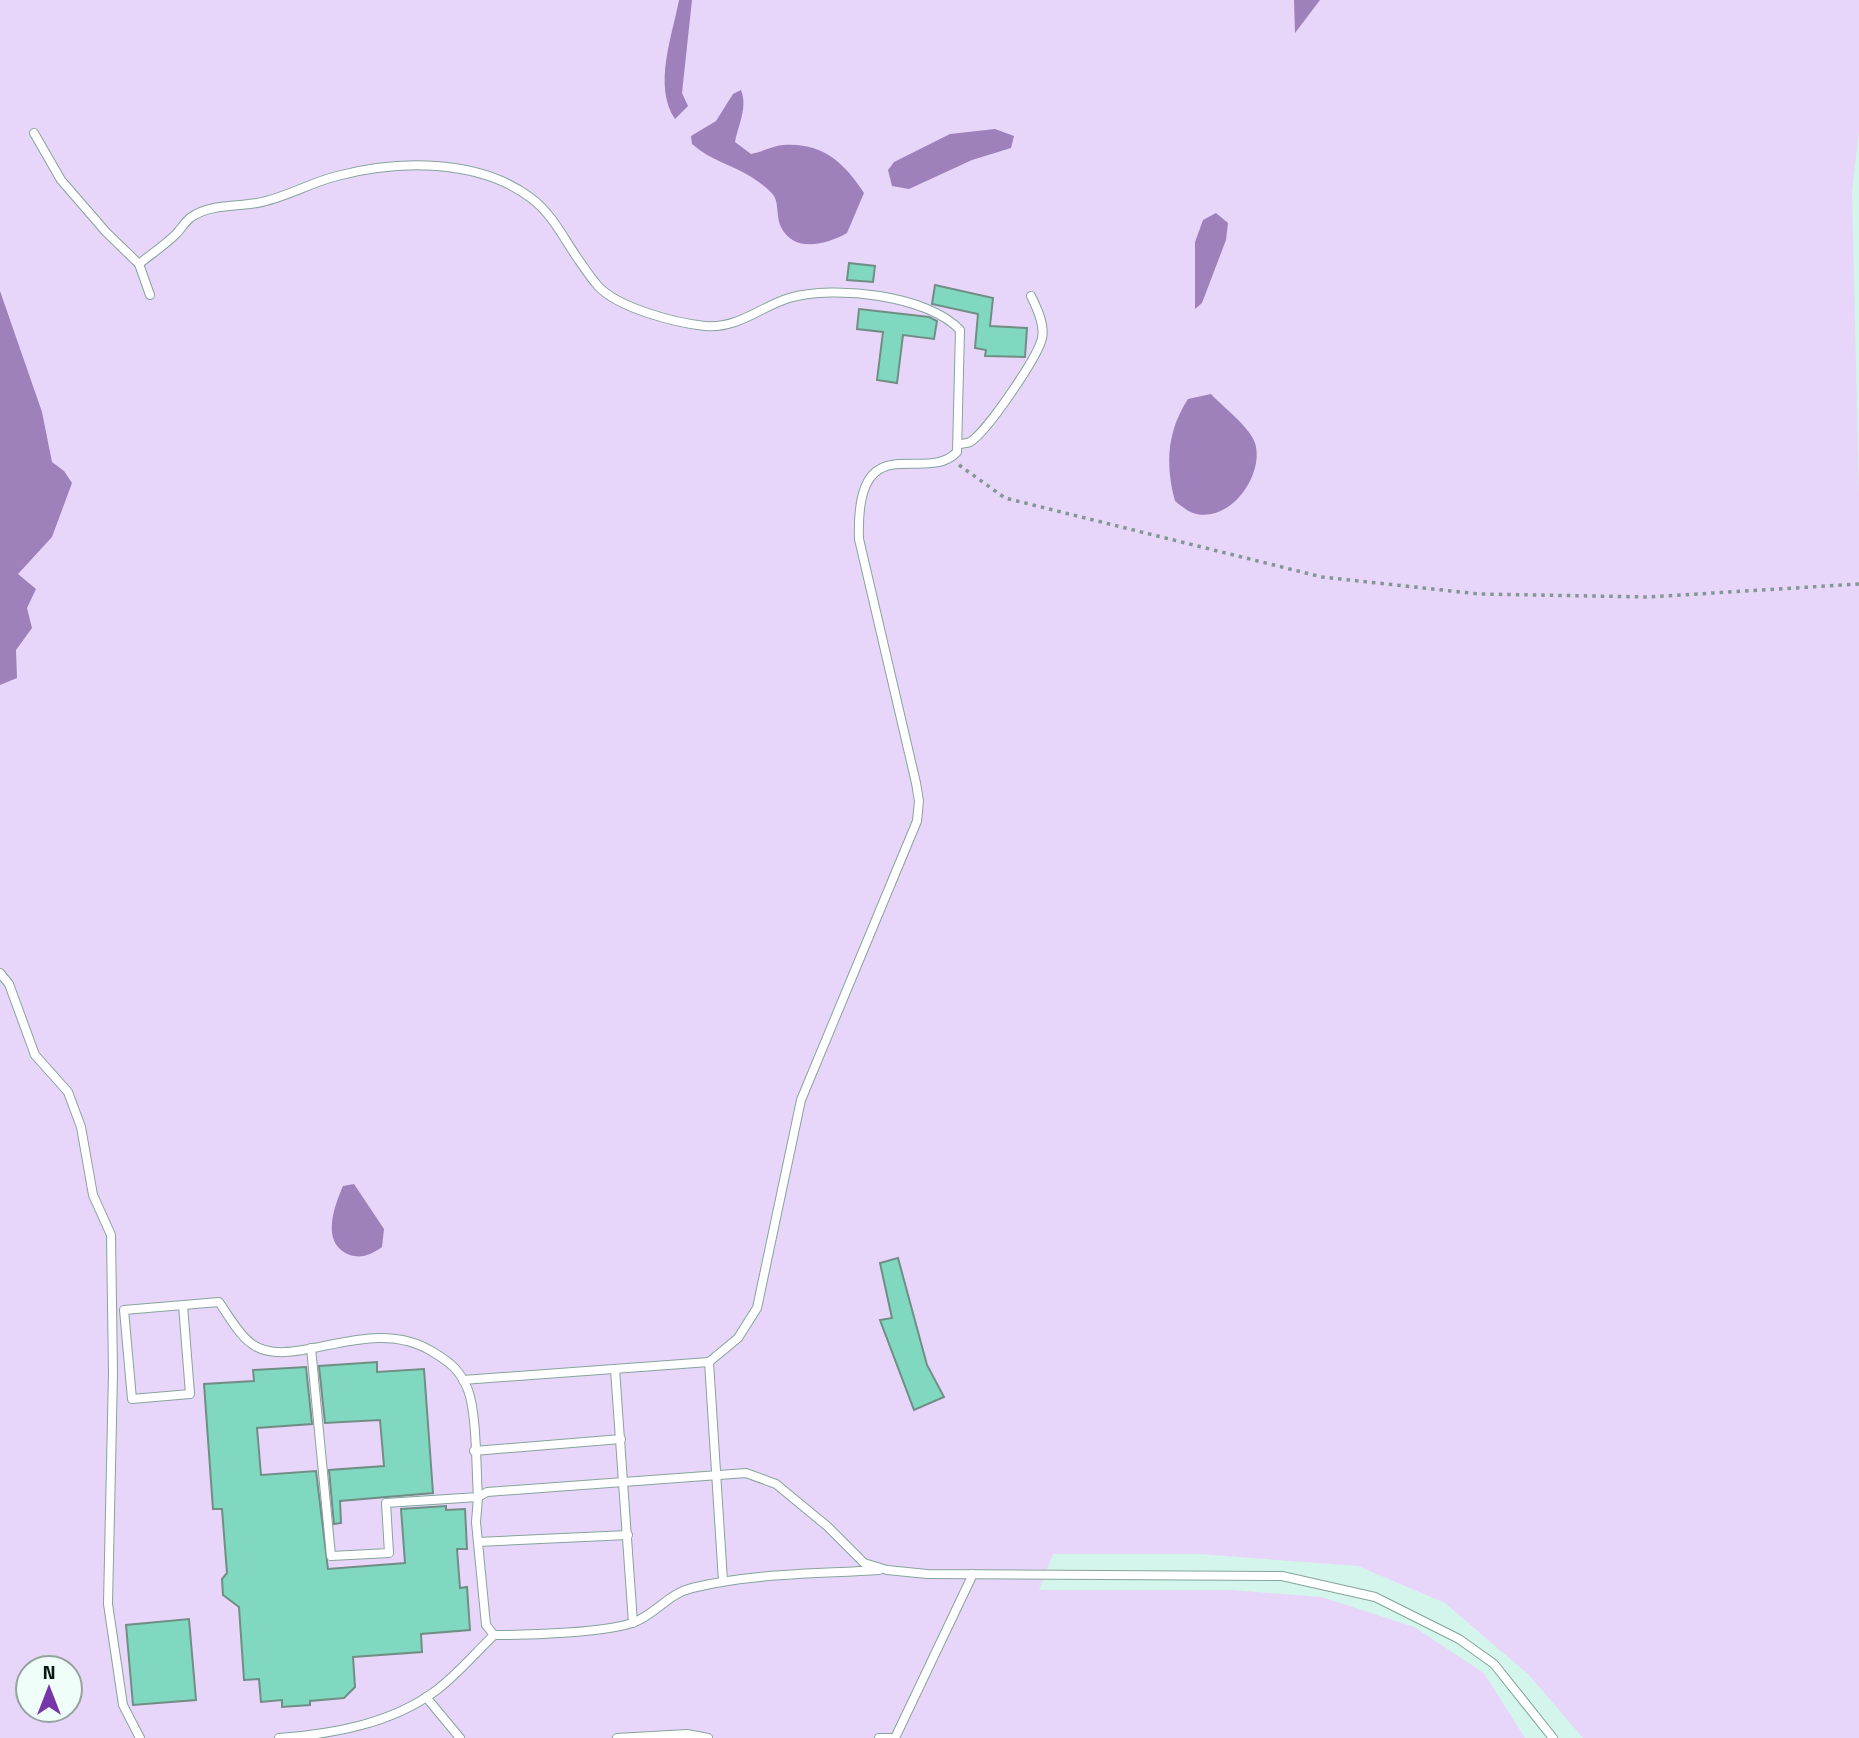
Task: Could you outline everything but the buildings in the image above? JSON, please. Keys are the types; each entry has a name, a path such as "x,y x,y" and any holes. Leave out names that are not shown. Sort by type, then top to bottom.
{"lane":[{"path":"34,133 61,180 106,232 139,264 150,295"},
{"path":"139,264 191,218 211,208 257,203 335,176 386,167 432,165 477,174 504,183 530,197 551,217 599,288 624,303 664,318 706,326 727,326 789,298 845,290 909,304 947,316 960,330 959,444 950,458 897,462 881,467 861,501 859,539 916,783 917,821 801,1100 757,1308 738,1338 709,1362 463,1380"},
{"path":"959,444 969,443 982,430 1008,398 1037,350 1043,336 1039,312 1031,296"},
{"path":"0,973 9,984 34,1055 68,1092 81,1127 93,1195 111,1235 113,1373 108,1604 123,1705 140,1738"},
{"path":"183,1305 190,1394 132,1399 124,1310 183,1305 219,1302 252,1344 271,1351 311,1348 368,1337 397,1337 424,1346 457,1368 469,1393 486,1625 494,1635"},
{"path":"311,1348 331,1556 388,1553 386,1503 478,1497 487,1492 746,1473 776,1484 827,1526 864,1563 887,1570"},
{"path":"709,1362 723,1581"},
{"path":"615,1369 633,1623"},
{"path":"474,1451 621,1439"},
{"path":"478,1542 628,1535"},
{"path":"279,1738 377,1721 402,1713 426,1697 494,1635 617,1629 633,1623 688,1588 723,1581 887,1570 927,1574 1282,1576 1375,1597 1459,1639 1494,1664 1553,1738"},
{"path":"879,1738 893,1738 973,1574"},
{"path":"426,1697 437,1714 460,1738"},
{"path":"617,1738 687,1734 708,1738"}],"path":[{"path":"950,458 1005,498 1322,577 1479,594 1648,597 1859,584"}],"shaded area":[{"path":"0,0 1859,0 1859,131 1852,192 1859,493 1859,1738 1583,1738 1529,1675 1445,1603 1358,1566 1198,1554 1053,1554 1039,1590 1231,1590 1322,1597 1414,1627 1484,1673 1525,1738 0,1738"},
{"path":"679,0 692,0 682,93 688,106 675,119 665,92 665,77"},
{"path":"1294,0 1320,0 1295,33"},
{"path":"741,90 743,109 735,142 751,154 783,145 809,147 831,157 857,182 864,193 847,233 821,243 803,244 794,241 781,227 776,199 770,191 753,178 707,155 692,144 691,136 716,121 733,94"},
{"path":"995,129 1014,136 1011,148 972,160 909,189 892,186 888,170 894,162 950,134"},
{"path":"1216,213 1228,223 1226,240 1202,303 1195,309 1195,242 1203,220"},
{"path":"0,291 42,412 52,462 64,471 72,483 52,537 18,574 36,589 27,608 32,628 16,650 17,678 0,685"},
{"path":"1211,394 1247,430 1255,443 1257,456 1255,469 1241,495 1219,512 1206,515 1193,513 1175,501 1169,461 1172,436 1188,399"},
{"path":"354,1184 384,1229 382,1247 363,1256 350,1255 341,1250 332,1234 333,1214 343,1186"}]}
